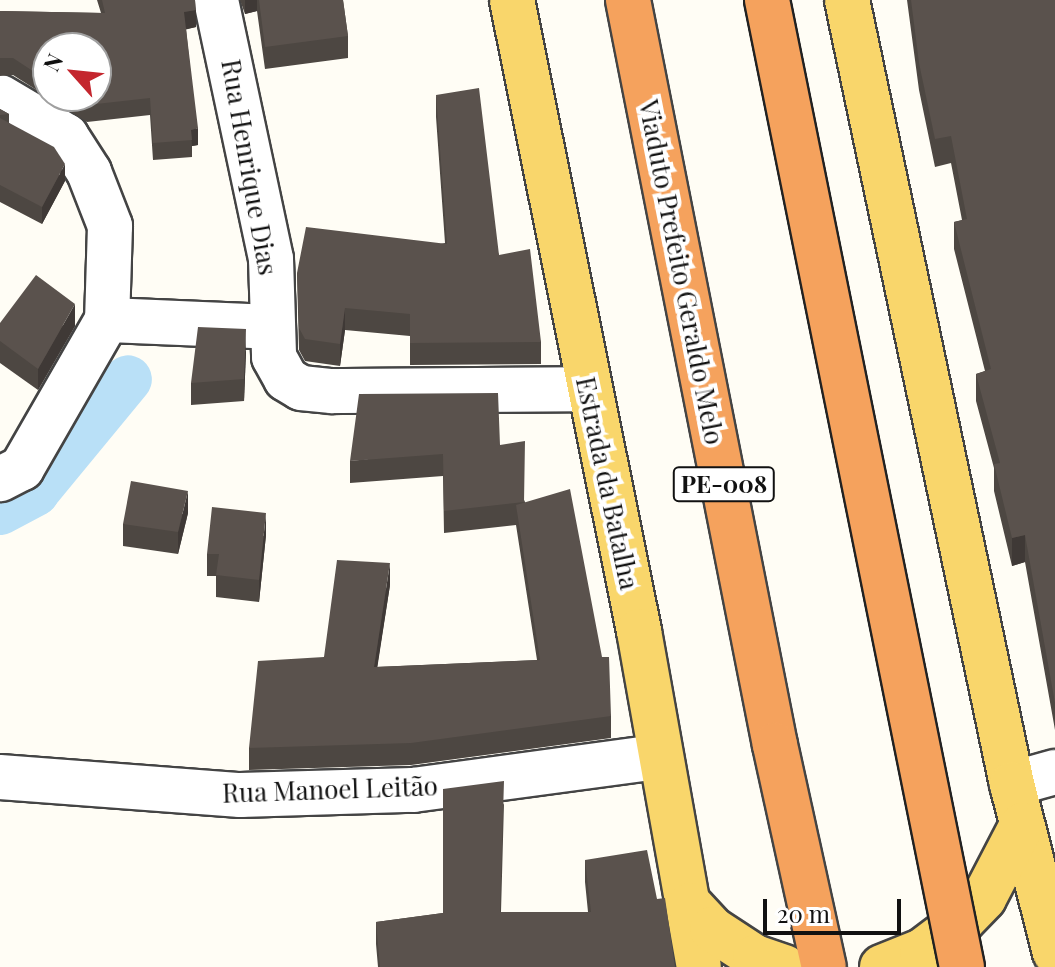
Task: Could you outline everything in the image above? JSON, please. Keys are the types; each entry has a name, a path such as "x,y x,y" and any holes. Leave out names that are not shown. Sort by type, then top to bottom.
{"highway":[{"name":"Viaduto Prefeito Geraldo Melo","path":"628,0 775,745 824,967"},
{"path":"767,0 962,967"}],"main road":[{"name":"Estrada da Batalha","path":"512,0 639,631 658,757 690,905 699,967"},
{"path":"847,0 1017,804 1055,953"},
{"path":"882,967 922,951 963,920 984,898 1017,804"},
{"path":"690,905 723,936 784,967"}],"street":[{"name":"Rua Henrique Dias","path":"216,0 271,259 274,357 286,379 301,388 332,391 588,389"},
{"path":"0,97 66,136 89,172 110,226 107,320 7,465"},
{"path":"107,320 273,327"},
{"name":"Rua Manoel Leitão","path":"0,777 240,795 398,791 658,757"},
{"path":"1017,804 1055,772"}],"building":[{"path":"102,0 195,0 196,10 184,12 198,128 191,130 192,140 153,143 150,98 112,102 112,32 32,32 32,70 13,58 0,58 0,11 105,13"},
{"path":"259,0 343,0 348,36 265,47"},
{"path":"911,0 1055,0 1055,703 1025,535 1012,538 994,464 1000,463 976,374 991,369 954,222 967,219 951,136 935,139 919,63"},
{"path":"479,88 499,255 530,249 541,342 410,343 410,314 345,308 340,344 305,339 299,328 297,273 306,227 447,244 436,95"},
{"path":"0,118 54,147 65,164 42,207 0,185"},
{"path":"36,275 75,304 38,369 0,341 0,323"},
{"path":"198,327 246,329 244,379 191,383"},
{"path":"498,393 500,445 525,441 524,502 444,511 443,454 350,461 359,394"},
{"path":"131,481 188,491 178,532 123,524"},
{"path":"570,489 602,657 609,657 611,716 411,743 249,748 258,661 324,657 337,560 390,563 374,667 540,660 516,505"},
{"path":"212,507 266,513 259,580 216,575 219,554 207,554"},
{"path":"504,781 500,912 591,912 585,860 647,850 657,899 665,898 675,967 380,967 376,922 443,913 443,789"}],"waterway":[{"path":"0,511 35,492 128,379"}]}
